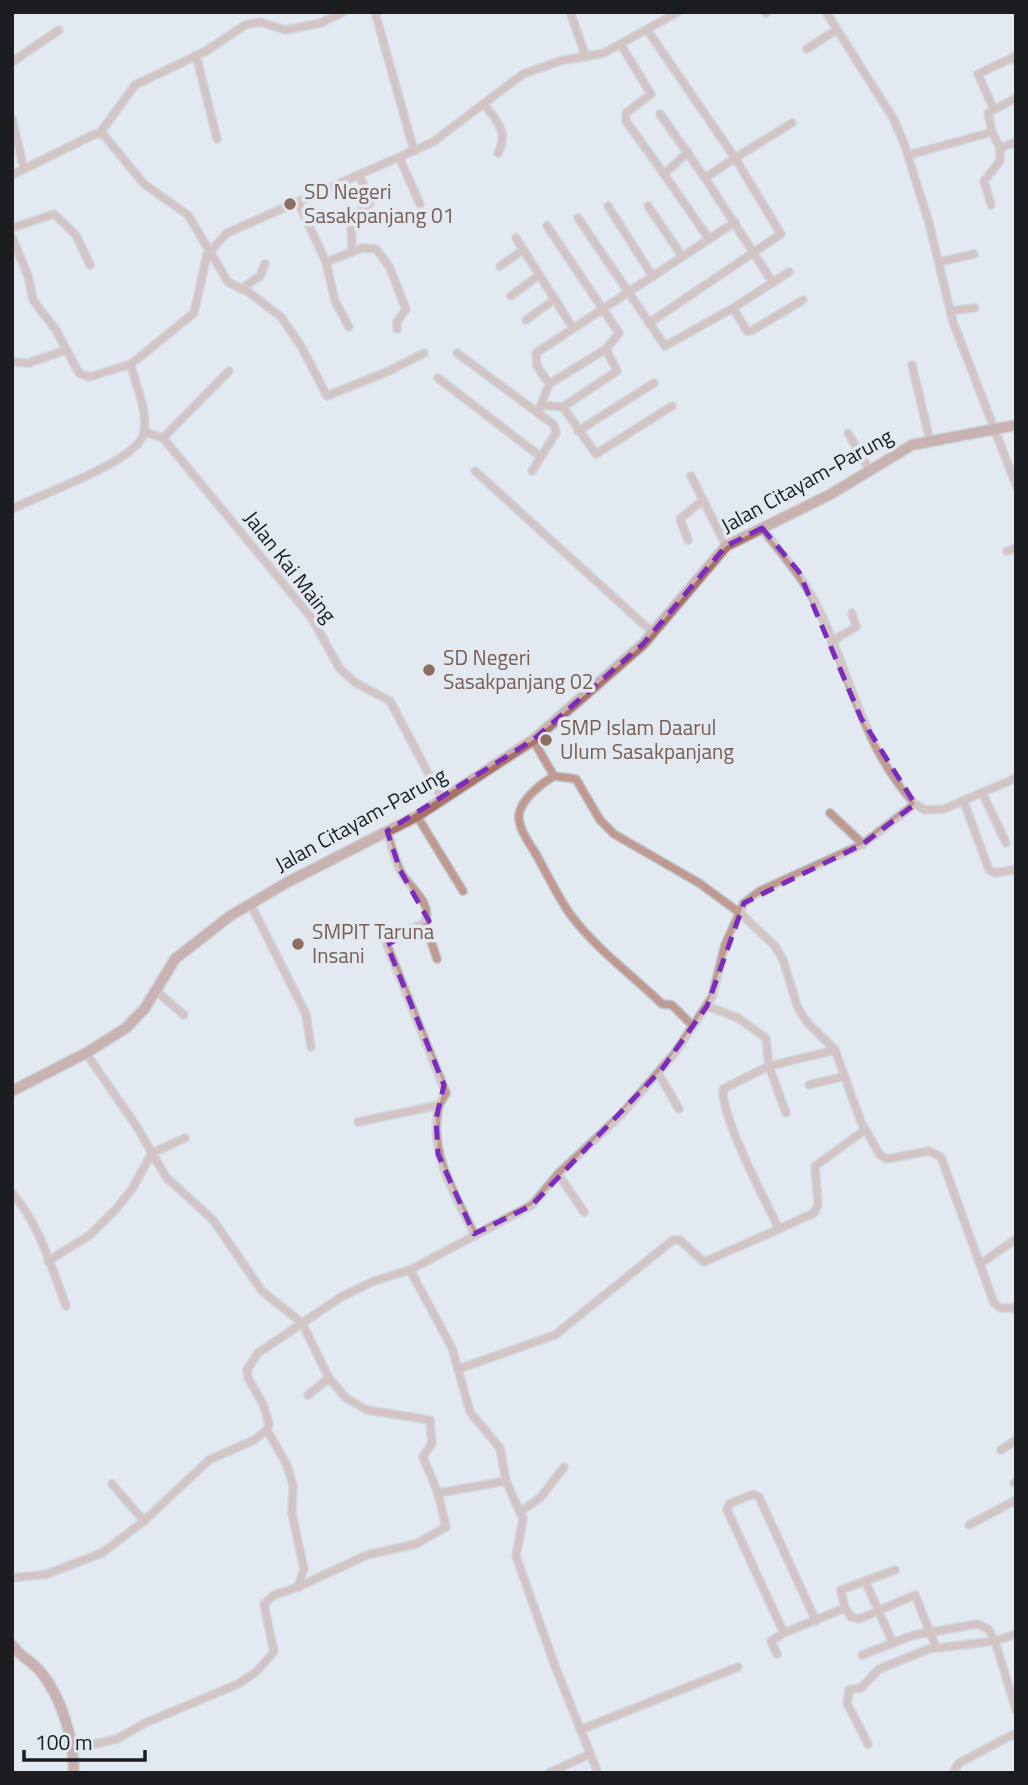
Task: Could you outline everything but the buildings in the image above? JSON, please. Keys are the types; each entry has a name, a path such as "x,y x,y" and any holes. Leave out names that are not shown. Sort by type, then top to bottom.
{"main road":[{"name":"Jalan Citayam-Parung","path":"12,1091 86,1053 132,1023 182,951 250,903 417,816 533,740 612,672 652,632 726,546 870,471 912,445 1016,425"},
{"path":"12,1645 43,1675 63,1714 73,1749 74,1773"}],"street":[{"path":"12,175 100,133 135,85 252,23 264,22 285,30 343,12"},
{"path":"375,12 414,151"},
{"path":"570,12 586,57"},
{"path":"12,237 28,276 32,297 79,373 85,377 131,364 194,313 199,304 204,264 210,249 227,233 400,159 441,138 503,86 523,74 559,61 586,57 621,45 678,12"},
{"path":"826,12 893,118 909,155 950,311 976,386 996,429 1016,485"},
{"path":"12,62 59,30"},
{"path":"807,49 836,30"},
{"path":"648,31 781,229 778,238 649,323"},
{"path":"621,45 651,94 626,113 626,121 709,239"},
{"path":"196,55 217,139"},
{"path":"993,108 978,74 1015,58"},
{"path":"990,205 984,180 1000,161 1000,148 987,117 993,108 1016,98"},
{"path":"484,104 503,132 504,138 498,153"},
{"path":"660,114 755,252 772,283"},
{"path":"12,119 24,169"},
{"path":"705,178 792,123"},
{"path":"909,155 992,132"},
{"path":"100,133 112,143 144,184 182,209 210,249 222,276 275,311 291,329 327,396 389,371 424,353"},
{"path":"1000,148 1016,142"},
{"path":"664,174 688,152"},
{"path":"400,159 420,204"},
{"path":"352,252 351,219 370,203 360,176"},
{"path":"298,202 326,262 335,301 349,327"},
{"path":"608,206 653,277"},
{"path":"648,206 682,256"},
{"path":"12,228 54,214 76,234 90,265"},
{"path":"578,218 665,346 733,308 789,272"},
{"path":"548,387 537,366 536,353 735,222"},
{"path":"538,414 548,387 606,349 619,333 547,226"},
{"path":"516,238 573,328"},
{"path":"326,262 367,247 376,249 383,256 406,309 397,322 397,329"},
{"path":"500,266 523,250"},
{"path":"939,262 974,254"},
{"path":"241,289 260,276 265,264"},
{"path":"511,296 539,275"},
{"path":"526,320 555,299"},
{"path":"733,308 747,331 751,331 803,300"},
{"path":"950,311 975,308"},
{"path":"563,407 617,370 606,349"},
{"path":"12,362 28,363 66,350"},
{"path":"457,352 556,429 532,471"},
{"path":"12,509 114,464 139,445 145,432 143,402 131,364"},
{"path":"912,365 930,441"},
{"path":"145,432 163,438 229,371"},
{"path":"438,378 541,457"},
{"path":"578,431 654,383"},
{"path":"543,402 563,407 596,454 672,406"},
{"path":"848,433 870,471"},
{"name":"Jalan Kai Maing","path":"163,438 312,617 340,669 356,682 390,701 442,799"},
{"path":"475,471 652,632"},
{"path":"691,477 726,546"},
{"path":"688,540 680,519 703,500"},
{"path":"762,528 799,572 832,641 874,745 915,804 929,811 964,802 1016,778"},
{"path":"1007,551 1016,548"},
{"path":"832,641 856,627 852,612"},
{"path":"533,740 554,776"},
{"path":"554,776 576,779 600,820 614,834 689,877 740,913 779,953 802,1015 835,1051 865,1130 883,1158 929,1151 941,1157 997,1307 1016,1308"},
{"path":"554,776 522,806 519,813 523,830 534,851 570,914 584,932 662,1004 672,1005 693,1026"},
{"path":"982,792 1006,843"},
{"path":"964,802 989,870 996,873 1016,869"},
{"path":"298,1587 304,1569 292,1514 293,1485 287,1465 267,1430 267,1415 248,1378 247,1370 258,1353 364,1285 410,1270 474,1234 524,1211 558,1174 611,1125 658,1073 693,1026 707,1006 725,945 744,903 760,891 863,844 915,804"},
{"path":"830,813 863,844"},
{"path":"417,816 463,891"},
{"path":"387,831 400,870 426,908 425,923 437,959"},
{"path":"250,903 306,1014 311,1047"},
{"path":"425,923 388,939 387,945 444,1085 446,1093 439,1105 436,1119 438,1154 474,1234"},
{"path":"155,990 184,1015"},
{"path":"707,1006 738,1018 766,1038 769,1066 786,1113"},
{"path":"779,1229 752,1174 723,1094 726,1086 769,1066 835,1051"},
{"path":"73,1749 117,1739 145,1723 228,1689 250,1677 274,1652 264,1604 274,1595 298,1587 367,1555 416,1544 446,1527 438,1493 423,1457 432,1443 430,1420 367,1410 346,1398 329,1378 302,1323 262,1291 213,1220 174,1187 86,1053"},
{"path":"658,1073 679,1109"},
{"path":"809,1086 845,1076"},
{"path":"358,1122 439,1105"},
{"path":"458,1368 555,1335 673,1240 680,1240 705,1262 817,1210 815,1166 865,1130"},
{"path":"48,1261 90,1235 117,1208 132,1189 152,1153 185,1138"},
{"path":"558,1174 584,1212"},
{"path":"12,1193 22,1204 66,1306"},
{"path":"980,1264 1016,1239"},
{"path":"410,1270 447,1338 470,1412 500,1448 506,1481 524,1526 516,1556 598,1773"},
{"path":"308,1395 329,1378"},
{"path":"12,1577 47,1574 94,1556 119,1542 209,1460 254,1440 267,1430"},
{"path":"1001,1450 1016,1440"},
{"path":"520,1512 541,1497 564,1466"},
{"path":"438,1493 506,1481"},
{"path":"112,1483 144,1521"},
{"path":"785,1632 727,1510 729,1504 753,1494 759,1497 816,1620"},
{"path":"969,1525 1016,1500"},
{"path":"895,1570 841,1590 845,1608 855,1619 880,1612 915,1595 936,1647"},
{"path":"865,1581 893,1643"},
{"path":"777,1654 771,1641 785,1632 845,1608"},
{"path":"862,1655 930,1631 982,1625 995,1641 1016,1710"},
{"path":"868,1744 848,1706 849,1690 861,1688 879,1669 936,1647 995,1641 1016,1633"},
{"path":"580,1730 738,1667"},
{"path":"953,1773 959,1763 1003,1743 1016,1733"},
{"path":"549,1773 590,1754"}],"highlighted area":[{"path":"762,528 799,572 861,718 915,804 863,844 744,903 707,1006 662,1069 532,1205 474,1234 438,1154 436,1119 444,1085 387,945 429,921 400,870 387,831 533,740 643,644 726,546"}],"place":[{"name":"SD Negeri Sasakpanjang 01","path":"290,204"},
{"name":"SD Negeri Sasakpanjang 02","path":"429,670"},
{"name":"SMP Islam Daarul Ulum Sasakpanjang","path":"546,740"},
{"name":"SMPIT Taruna Insani","path":"298,944"}]}
